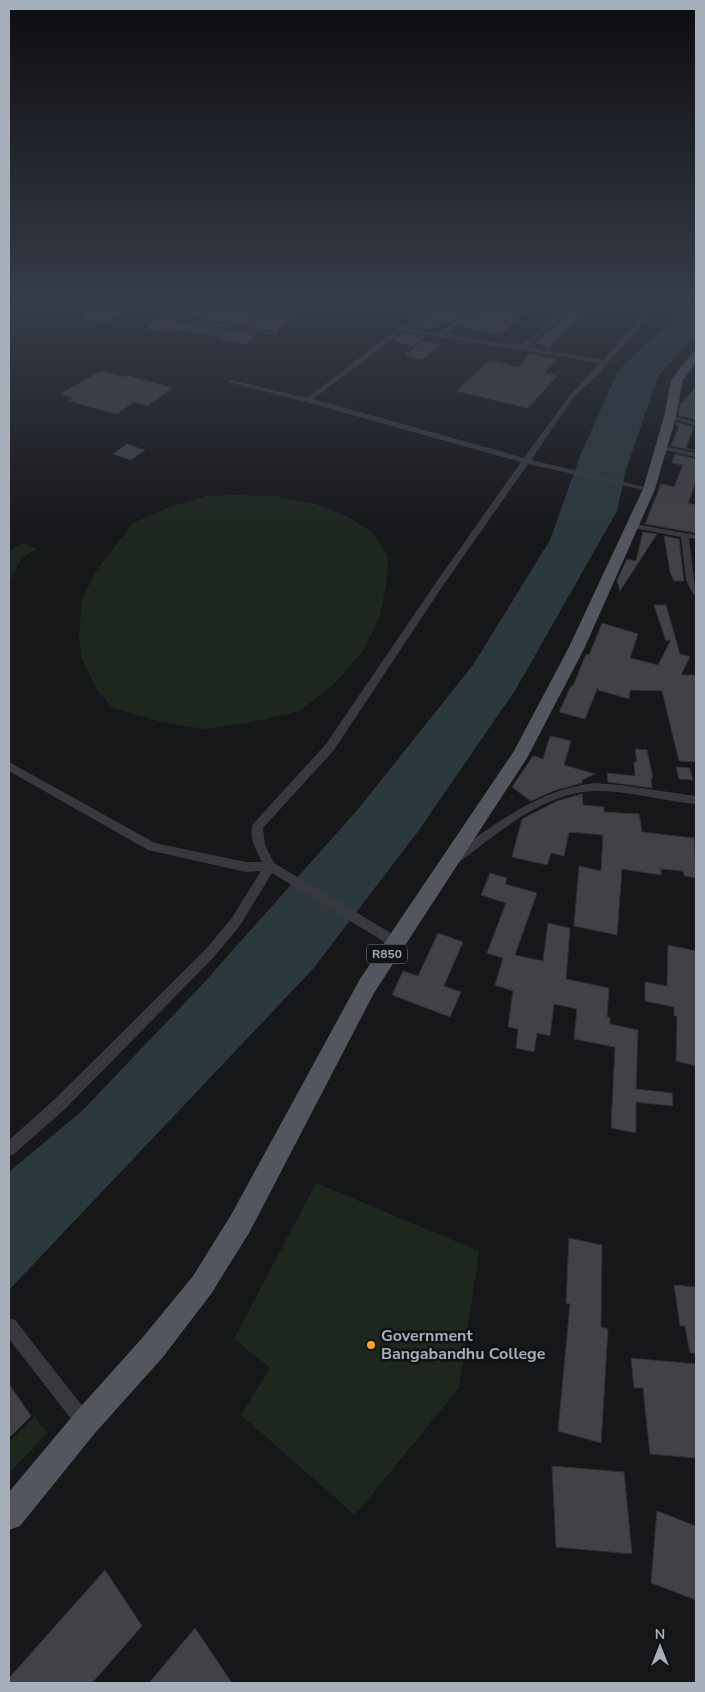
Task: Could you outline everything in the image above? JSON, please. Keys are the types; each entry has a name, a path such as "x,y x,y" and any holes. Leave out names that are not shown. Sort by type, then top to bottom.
{"main road":[{"name":"R850","path":"9,1515 85,1424 153,1347 202,1286 240,1224 344,1027 395,942 522,754 577,648 649,488 662,447 678,380"}],"street":[{"path":"308,400 333,380"},
{"path":"395,942 275,869 259,845 257,826 330,747 525,461 572,396 590,380"},
{"path":"232,382 308,400 525,461 649,488"},
{"path":"670,417 696,424"},
{"path":"662,447 696,455"},
{"path":"632,525 696,537"},
{"path":"685,535 688,566 696,592"},
{"path":"9,766 152,847 246,867 275,869"},
{"path":"449,864 498,828 530,808 568,792 603,788 696,800"},
{"path":"9,1150 61,1103 208,954 235,923 275,869"},
{"path":"9,1326 85,1424"}],"shaded area":[{"path":"614,380 657,380 626,470 617,511 516,689 419,830 313,969 9,1290 9,1172 83,1110 200,987 359,808 473,665 550,540 580,456"},
{"path":"206,496 274,496 316,504 346,516 371,531 388,556 386,586 379,619 364,650 336,682 300,711 247,723 204,729 162,722 113,708 98,691 82,659 79,637 82,600 95,572 133,523 167,508"},
{"path":"22,543 37,549 22,558 9,582 9,551"},
{"path":"316,1183 479,1251 459,1388 355,1515 241,1415 270,1368 234,1339"},
{"path":"35,1416 47,1433 9,1473 9,1438 11,1440"}],"building":[{"path":"85,380 144,380 172,388 147,406 134,402 117,414 69,401 73,398 60,394"},
{"path":"468,380 553,380 528,408 457,391"},
{"path":"696,387 696,420 678,415 680,405"},
{"path":"676,422 694,427 686,448 696,451 671,446 679,426 676,425"},
{"path":"127,444 145,450 131,460 113,454"},
{"path":"675,454 696,459 696,481 688,503 696,505 696,533 645,524 661,484 674,487 683,465 672,463"},
{"path":"643,532 657,534 620,591 617,580 627,559 636,561"},
{"path":"664,536 679,539 684,581 674,581 670,572"},
{"path":"654,605 666,605 680,654 690,657 681,675 696,675 696,762 679,761 662,691 630,690 629,699 598,690 598,687 585,719 559,712 571,686 573,686 586,654 589,655 602,623 638,634 630,658 658,665 671,640 666,641"},
{"path":"550,736 571,741 564,765 595,774 582,780 582,783 553,791 531,801 512,787 533,756 543,759"},
{"path":"635,749 647,750 653,779 651,778 652,788 608,782 607,773 635,776 634,762 637,762"},
{"path":"676,767 690,768 693,780 679,779"},
{"path":"582,794 583,805 604,807 604,812 639,814 642,832 694,838 696,878 684,876 683,871 661,869 661,875 622,869 617,935 574,926 579,866 601,871 603,835 569,832 564,856 551,853 547,865 512,857 522,819 557,801"},
{"path":"490,873 507,878 505,884 537,893 515,955 543,961 548,923 570,928 566,979 609,988 607,1017 610,1017 610,1024 638,1030 636,1089 672,1093 673,1106 636,1102 636,1133 611,1128 615,1047 574,1039 577,1009 554,1004 550,1036 537,1033 534,1052 516,1048 518,1029 508,1027 513,991 495,985 503,958 487,953 506,903 481,895"},
{"path":"438,933 463,942 444,986 461,992 450,1017 392,995 403,971 418,976"},
{"path":"668,945 696,951 696,1066 676,1061 677,1016 674,1016 674,1007 645,1001 645,982 667,986"},
{"path":"569,1238 602,1245 601,1327 608,1329 601,1443 558,1431 570,1304 566,1303"},
{"path":"674,1285 696,1287 696,1353 690,1353 685,1326 680,1326"},
{"path":"631,1358 696,1364 696,1458 650,1454 643,1388 634,1388"},
{"path":"9,1384 31,1416 9,1438"},
{"path":"552,1466 624,1472 632,1554 556,1547"},
{"path":"657,1511 696,1526 696,1600 651,1583"},
{"path":"105,1570 142,1626 92,1683 9,1683 9,1678"},
{"path":"195,1628 232,1683 149,1683"}],"place":[{"name":"Government Bangabandhu College","path":"371,1345"}]}
